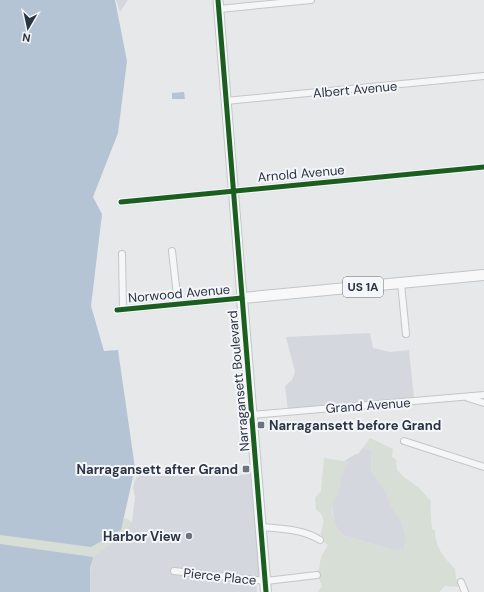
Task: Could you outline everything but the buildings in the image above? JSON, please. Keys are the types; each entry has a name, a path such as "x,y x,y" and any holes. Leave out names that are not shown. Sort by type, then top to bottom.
{"main road":[{"name":"Norwood Avenue","path":"242,298 484,275"},
{"name":"Narragansett Boulevard","path":"242,298 266,592"}],"street":[{"path":"218,5 311,0"},
{"name":"Narragansett Boulevard","path":"218,5 242,298"},
{"name":"Albert Avenue","path":"226,101 484,76"},
{"name":"Arnold Avenue","path":"121,202 484,167"},
{"path":"172,251 178,304"},
{"name":"Norwood Avenue","path":"122,254 120,309 242,298"},
{"path":"401,283 406,334"},
{"name":"Grand Avenue","path":"252,415 484,395"},
{"path":"464,397 484,403"},
{"path":"404,441 484,467"},
{"path":"261,527 300,532 312,535 320,540"},
{"name":"Pierce Place","path":"174,571 266,581 317,575"},
{"path":"461,582 465,592"}],"shaded area":[{"path":"116,0 128,0 120,12"},
{"path":"370,333 373,348 390,352 409,350 414,398 288,410 285,386 292,380 295,372 286,337"},
{"path":"370,438 393,449 392,457 396,460 397,470 418,487 431,501 432,529 435,531 438,547 447,561 455,569 456,579 462,587 445,586 439,592 318,592 322,586 316,572 319,569 321,557 328,545 320,538 323,518 320,512 316,510 315,498 321,491 324,458 348,462 341,478 338,495 332,504 332,515 336,526 342,535 398,551 404,548 406,537 401,521 392,508 385,490 371,471 372,450 363,448"},
{"path":"363,448 372,450 371,471 385,490 392,508 401,521 406,537 404,548 398,551 342,535 334,523 332,504 334,498 338,495 341,478 348,462 344,461 358,454"},
{"path":"256,473 263,578 256,577 257,592 89,592 91,560 96,554 118,539 132,522 135,497 133,488 135,480 138,476 240,475"},
{"path":"125,518 132,522 118,539 92,558 0,545 0,533 110,533"}],"water":[{"path":"0,0 115,0 127,61 118,133 93,197 102,214 91,306 104,351 118,350 135,468 121,530 91,547 0,535"},
{"path":"184,92 185,99 172,99 172,93"},
{"path":"0,544 93,557 90,568 90,592 0,592"}],"cycle path":[{"path":"218,0 266,592"},
{"path":"121,202 484,167"},
{"path":"117,310 242,298"}],"place":[{"name":"Narragansett before Grand","path":"261,425"},
{"name":"Narragansett after Grand","path":"246,469"},
{"name":"Harbor View","path":"189,536"}]}
